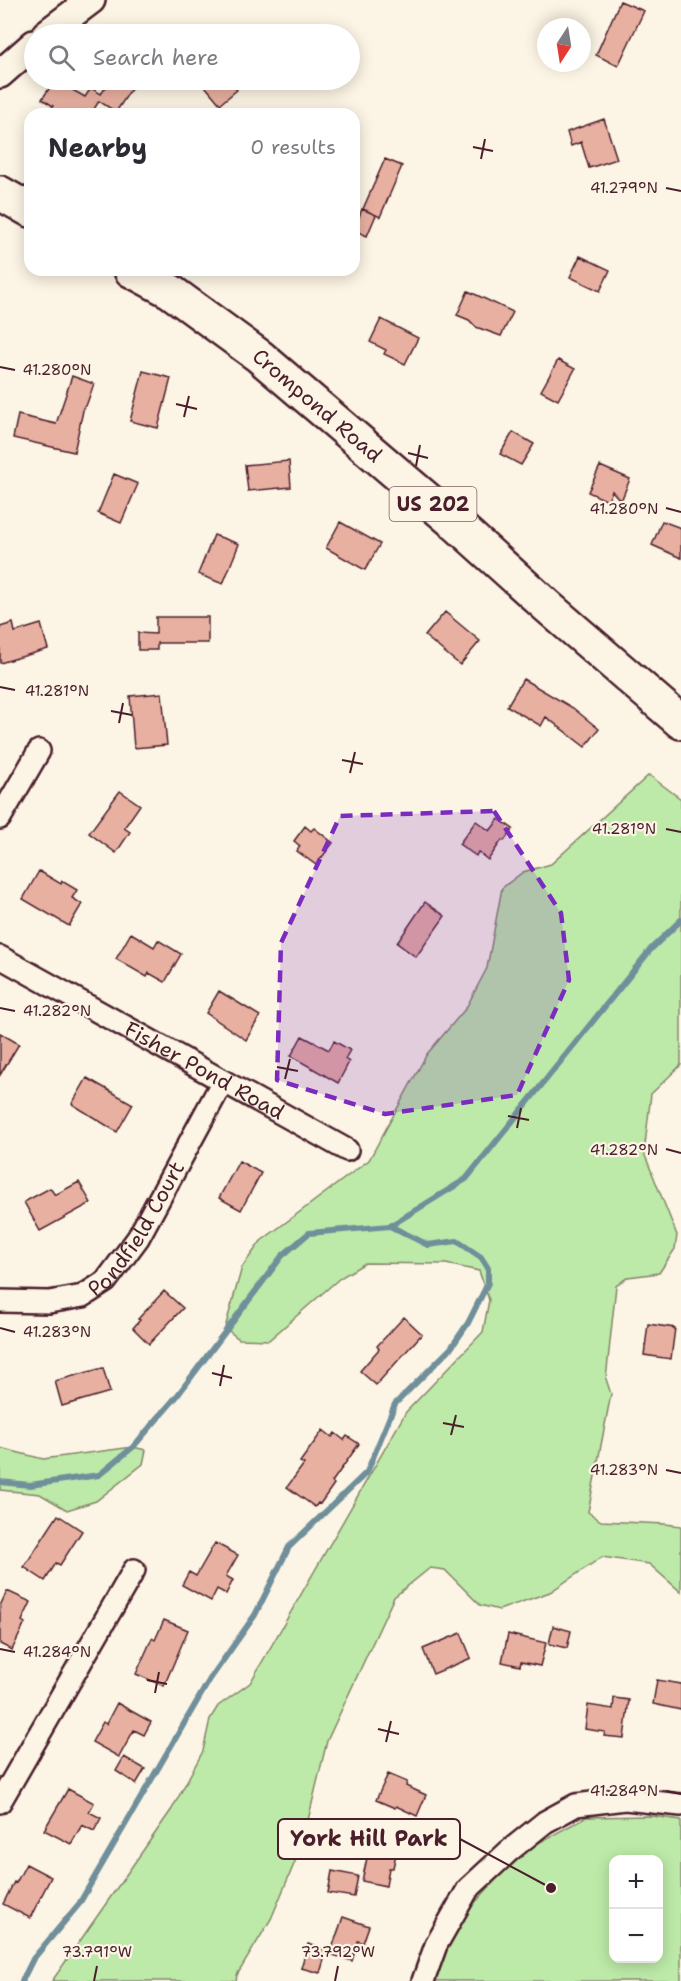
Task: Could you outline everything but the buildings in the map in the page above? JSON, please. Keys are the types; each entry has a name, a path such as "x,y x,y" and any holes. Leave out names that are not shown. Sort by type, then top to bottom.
{"highway":[{"path":"0,193 24,207"},
{"name":"Crompond Road","path":"142,276 170,291 259,356 456,524 681,722"}],"street":[{"path":"59,24 91,0"},
{"path":"0,74 24,53"},
{"path":"0,818 39,751"},
{"name":"Fisher Pond Road","path":"0,957 347,1149"},
{"name":"Pondfield Court","path":"0,1301 49,1302 83,1296 106,1281 138,1238 224,1081"},
{"path":"0,1802 6,1775 134,1570"},
{"path":"423,1981 436,1945 468,1889 545,1822 576,1805 625,1799 681,1804"}],"highlighted area":[{"path":"494,811 561,913 569,980 517,1095 385,1114 277,1080 281,943 340,816"}],"green space":[{"path":"649,775 681,799 681,1065 651,1094 644,1153 677,1235 675,1249 659,1273 628,1277 616,1286 606,1379 611,1394 588,1512 601,1521 681,1526 681,1592 649,1564 602,1557 550,1592 499,1610 480,1605 445,1570 430,1568 394,1597 327,1741 302,1845 271,1919 237,1975 236,1981 52,1981 172,1809 203,1751 210,1719 218,1706 250,1683 406,1412 483,1332 489,1300 479,1271 446,1264 365,1263 340,1278 269,1340 239,1339 225,1328 242,1267 261,1241 369,1160 427,1054 466,1008 487,968 502,888 523,872 551,864"},
{"path":"133,1447 146,1450 143,1464 96,1501 67,1510 40,1494 0,1490 0,1448 43,1459"},
{"path":"652,1816 681,1820 681,1981 432,1981 463,1916 520,1853 586,1817"}],"waterway":[{"path":"0,1482 30,1485 99,1475 133,1447 177,1396 282,1256 309,1233 390,1226 466,1179 651,949 681,920"},
{"path":"22,1981 33,1959 79,1904 210,1679 255,1615 289,1547 367,1472 395,1404 451,1348 468,1323 488,1283 488,1268 481,1257 457,1241 428,1245 390,1226"}],"place":[{"name":"York Hill Park","path":"551,1888"}]}
